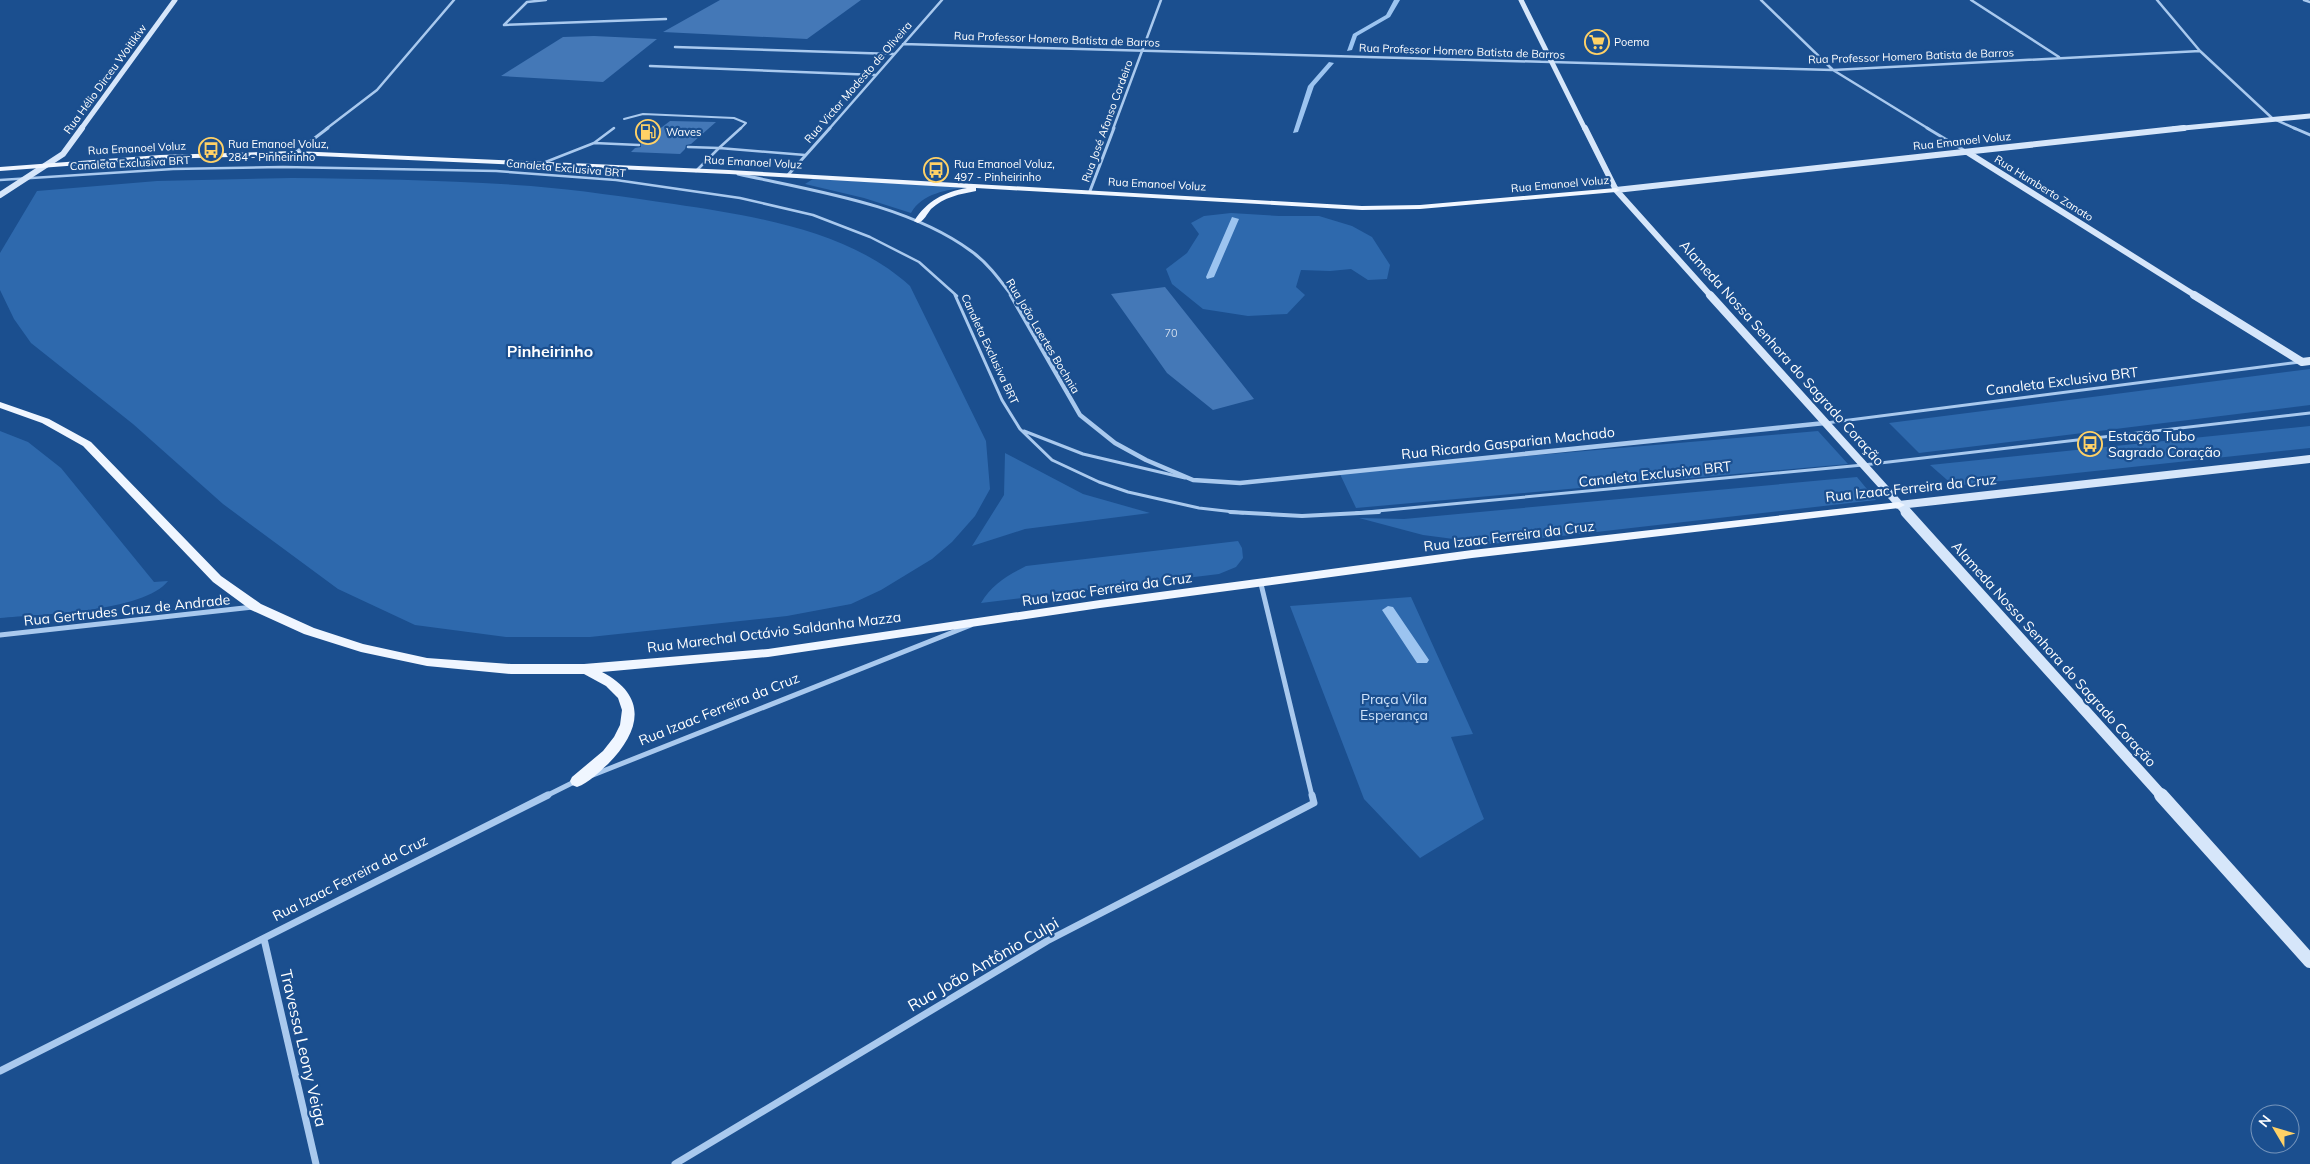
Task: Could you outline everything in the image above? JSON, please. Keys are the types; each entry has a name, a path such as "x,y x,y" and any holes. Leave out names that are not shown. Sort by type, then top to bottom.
{"main road":[{"name":"Rua Hélio Dirceu Woitikiw","path":"0,195 63,154 175,0"},
{"name":"Alameda Nossa Senhora do Sagrado Coração","path":"1521,0 1616,190 2310,960"},
{"name":"Rua Emanoel Voluz","path":"0,169 160,157 295,153 788,175 1371,208 1420,207 1616,190 2272,118 2310,116"},
{"name":"Rua Humberto Zanato","path":"1967,152 2306,362"},
{"path":"918,221 924,209 941,198 964,190 993,186"},
{"name":"Rua Marechal Octávio Saldanha Mazza","path":"0,405 25,412 63,428 87,444 217,579 256,607 309,630 361,648 427,662 511,669 584,669 768,653 978,623"},
{"name":"Rua Izaac Ferreira da Cruz","path":"978,623 1100,604 1261,584 1472,554 2310,459"},
{"path":"577,781 597,767 612,752 622,737 628,722 628,708 624,695 616,685 604,677 584,669"}],"street":[{"path":"295,153 377,90 454,0"},
{"path":"546,0 527,2 504,25 666,18"},
{"name":"Rua Victor Modesto de Oliveira","path":"788,175 942,0"},
{"name":"Rua José Afonso Cordeiro","path":"1090,191 1161,0"},
{"name":"Rua Humberto Zanato","path":"1761,0 1833,70 1967,152"},
{"path":"1971,0 2060,58"},
{"path":"2157,0 2200,51 2272,118 2310,135"},
{"path":"2304,0 2310,2"},
{"name":"Rua Professor Homero Batista de Barros","path":"904,44 1833,70 2200,51"},
{"path":"675,47 894,54"},
{"path":"650,66 876,75"},
{"name":"Rua João Laertes Bochnia","path":"729,172 856,200 918,221 971,251 996,274 1015,300 1080,415 1115,443 1146,460 1192,480"},
{"name":"Rua Ricardo Gasparian Machado","path":"1192,480 1240,483 1825,423"},
{"name":"Rua João Antônio Culpi","path":"675,1164 1047,941 1314,803 1261,584"},
{"name":"Rua Gertrudes Cruz de Andrade","path":"0,635 256,607"},
{"name":"Rua Izaac Ferreira da Cruz","path":"0,1071 577,781 978,623"},
{"name":"Travessa Leony Veiga","path":"264,939 316,1164"}],"lane":[{"path":"624,119 643,114 734,118 746,123 696,171"},
{"path":"541,164 594,143 614,128"},
{"path":"594,143 639,145"},
{"path":"688,147 805,155"},
{"name":"Canaleta Exclusiva BRT","path":"0,180 173,168 263,167 496,171 616,180 668,187 740,198 813,215 870,237 919,262 958,297 1002,400 1020,429 1052,460 1099,482 1128,492 1199,508 1238,513 1302,516 1379,512 1863,465 2310,413"},
{"name":"Canaleta Exclusiva BRT","path":"1825,423 2306,362"},
{"path":"1020,429 1083,454 1192,480"}],"green space":[{"path":"292,178 472,182 602,194 767,220 799,228 858,251 886,267 910,286 986,441 990,489 975,516 952,542 932,559 881,590 851,604 787,616 590,637 506,637 415,625 338,589 223,504 133,424 31,343 14,319 0,290 0,253 37,191 157,181"},
{"path":"813,179 968,187 944,191 928,197 916,206 911,213 864,198 805,184"},
{"path":"1231,213 1319,216 1352,226 1372,237 1390,265 1387,279 1368,280 1351,269 1330,271 1301,270 1296,287 1305,295 1287,314 1248,316 1203,309 1172,284 1166,269 1187,253 1199,234 1191,223 1204,216"},
{"path":"2310,369 2310,405 1919,453 1889,423"},
{"path":"2310,426 2310,448 1954,486 1930,465"},
{"path":"0,431 28,442 61,468 154,582 168,581 156,591 115,605 64,613 0,618"},
{"path":"1818,431 1848,464 1356,508 1339,472"},
{"path":"1005,453 1083,494 1150,513 1025,529 972,546 1004,495"},
{"path":"1857,477 1876,500 1492,544 1423,535 1359,518 1404,519"},
{"path":"1238,541 1242,548 1243,558 1236,567 1219,574 981,603 995,586 1006,577 1026,566"},
{"name":"Praça Vila Esperança","path":"1411,597 1473,734 1451,737 1484,819 1420,858 1364,799 1290,606"}],"building":[{"path":"720,0 861,0 807,39 663,32"},
{"path":"594,36 657,39 603,82 501,76 563,37"},
{"path":"670,121 716,122 691,144 686,145 680,154 631,152 635,148 641,147 641,143"},
{"path":"1165,287 1254,399 1213,410 1167,373 1111,294"}],"waterway":[{"path":"1349,50 1355,35 1388,16 1397,0"},
{"path":"1295,132 1311,86 1331,63"},
{"path":"1210,277 1235,219"},
{"path":"1388,610 1422,660"}],"place":[{"name":"Poema","path":"1597,42"},
{"name":"Waves","path":"648,132"},
{"name":"Rua Emanoel Voluz, 284 - Pinheirinho","path":"211,150"},
{"name":"Rua Emanoel Voluz, 497 - Pinheirinho","path":"936,170"},
{"name":"Estação Tubo Sagrado Coração","path":"2090,444"}],"district":[{"name":"Pinheirinho","path":"550,351"}]}
